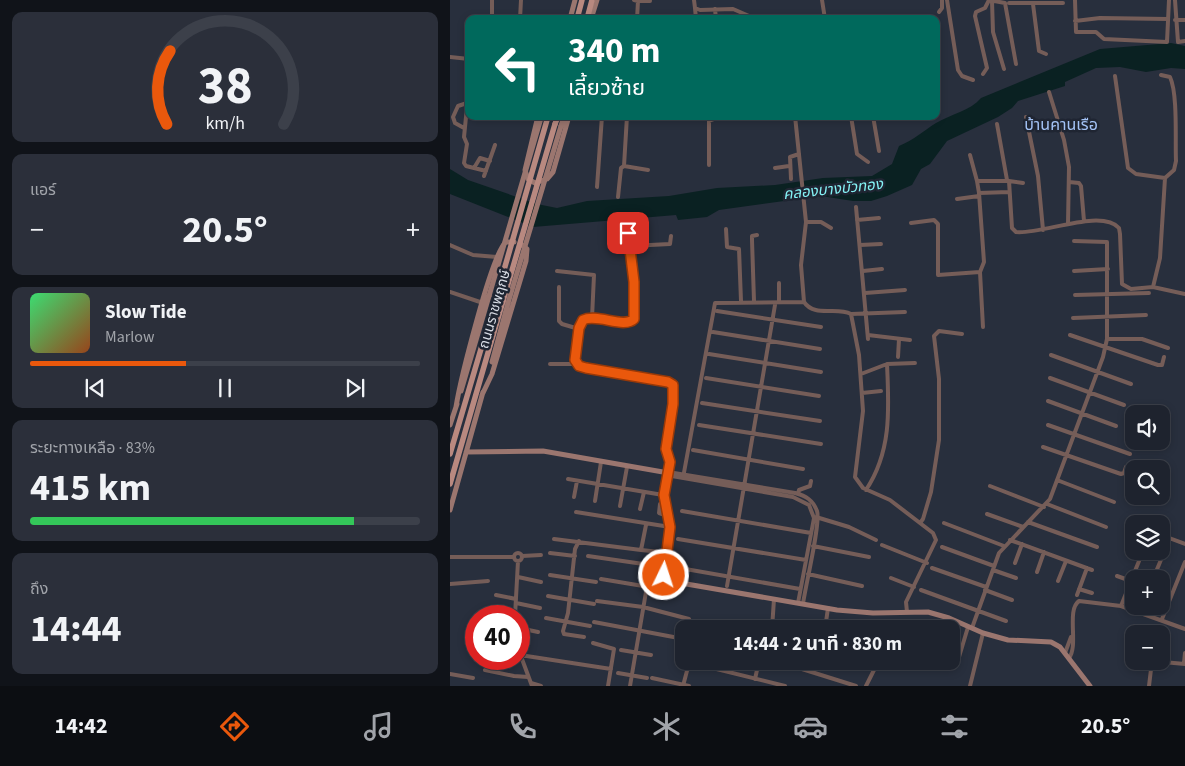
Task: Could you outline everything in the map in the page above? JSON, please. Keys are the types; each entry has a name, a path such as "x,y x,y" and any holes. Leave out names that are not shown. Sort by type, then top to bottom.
{"main road":[{"path":"569,15 573,0"},
{"path":"578,15 582,0"},
{"path":"588,15 592,0"},
{"path":"592,15 597,0"},
{"path":"542,120 525,170 531,182 540,183 553,172 568,120"},
{"name":"ถนนราชพฤกษ์","path":"450,425 542,120"},
{"name":"ถนนราชพฤกษ์","path":"450,454 496,298 542,120"},
{"name":"ถนนราชพฤกษ์","path":"450,484 506,302 558,120"},
{"name":"ถนนราชพฤกษ์","path":"558,124 561,120"},
{"path":"456,406 483,302 497,258 503,244 511,241 525,247 528,254 492,374 482,396"},
{"name":"ถนนราชพฤกษ์","path":"450,510 506,302"},
{"path":"466,452 542,451 666,474 664,495 670,527 664,567 666,578 672,582 828,608 873,613 907,612 938,614 983,633 1008,640 1051,642 1058,645 1090,686"}],"street":[{"path":"492,0 492,15"},
{"path":"520,15 521,0"},
{"path":"634,0 650,1"},
{"path":"637,15 638,0"},
{"path":"694,0 696,15"},
{"path":"822,0 824,15"},
{"path":"939,12 942,8 942,0"},
{"path":"947,0 958,70 962,76 973,80"},
{"path":"990,0 1033,4 1063,3"},
{"path":"990,0 993,32 1004,69"},
{"path":"983,74 987,68 975,14 985,8 990,0"},
{"path":"1075,0 1076,32 1096,32 1104,39 1168,42 1169,0"},
{"path":"1175,0 1178,42 1185,41"},
{"path":"1008,2 1016,64"},
{"path":"1033,4 1039,51 1046,54"},
{"path":"695,8 703,10 733,8 748,15"},
{"path":"715,9 716,15"},
{"path":"1075,21 1100,18 1168,19"},
{"path":"1176,20 1185,20"},
{"path":"450,57 465,59"},
{"path":"1153,288 1160,258 1165,178 1174,170 1175,132 1171,80 1168,76 1161,75"},
{"path":"1115,76 1128,168 1136,174 1165,178"},
{"path":"1049,92 1064,140 1069,167 1068,224"},
{"path":"464,128 455,123 453,116 458,106 465,104"},
{"path":"1026,117 1038,176 1043,230"},
{"path":"465,120 464,137 467,144 465,164 485,174 495,146"},
{"path":"597,187 602,120"},
{"path":"618,197 621,168 624,166 627,120"},
{"path":"709,120 709,165"},
{"path":"794,120 806,222 801,265 804,302 807,307 815,310 843,311 851,314 905,312"},
{"path":"852,120 857,154 868,162"},
{"path":"874,120 879,151"},
{"path":"998,124 1008,180 1014,231 1021,233 1043,230 1084,221 1116,225 1120,234 1122,284 1131,289 1153,288 1185,294"},
{"path":"791,179 789,166 791,156 798,154"},
{"path":"970,155 979,195 984,262 980,272 983,327"},
{"path":"474,168 480,158 490,160"},
{"path":"624,166 648,170"},
{"path":"775,168 789,166"},
{"path":"977,181 1008,180 1023,183"},
{"path":"1069,182 1079,183 1082,186 1084,221"},
{"path":"957,200 979,195 1009,192"},
{"path":"856,207 868,337 910,340"},
{"path":"857,220 879,218"},
{"path":"577,364 575,356 579,328 583,320 592,318 627,323 634,319 634,282 627,220"},
{"path":"911,223 934,220 938,224 938,275 980,272"},
{"path":"806,222 821,222 831,228"},
{"path":"642,227 642,245"},
{"path":"726,229 727,246 739,249 741,301"},
{"path":"754,301 752,236 757,235"},
{"path":"630,246 670,244 670,236"},
{"path":"960,654 993,568 1004,546 1046,505 1106,348 1108,316 1107,242 1074,242"},
{"path":"860,245 881,244"},
{"path":"450,245 473,255 497,258"},
{"path":"863,271 882,269"},
{"path":"1074,271 1108,269"},
{"path":"557,270 594,275 592,318"},
{"path":"779,283 780,301"},
{"path":"559,287 559,321 579,328"},
{"path":"865,293 906,290"},
{"path":"450,292 483,302"},
{"path":"1075,295 1149,293"},
{"path":"684,477 714,305 717,302 741,301 804,302"},
{"path":"727,586 775,305"},
{"path":"717,311 821,327"},
{"path":"851,314 860,374 863,423 855,477 857,482 866,490 890,500 933,533 936,540 927,563 906,604 907,612"},
{"path":"1074,318 1146,315"},
{"path":"920,523 931,492 939,440 939,379 934,336 938,331 962,334"},
{"path":"713,332 820,349"},
{"path":"1070,335 1158,366 1162,365 1164,357"},
{"path":"898,357 899,339"},
{"path":"1107,339 1142,339 1168,348"},
{"path":"709,354 820,372"},
{"path":"1051,355 1131,384"},
{"path":"860,374 887,364 915,363"},
{"path":"550,364 577,364 586,368 668,382 673,385 673,404 666,449 670,458 666,474 798,494 812,502 816,517 813,546 800,603"},
{"path":"866,490 881,462 886,440 890,407 887,364"},
{"path":"706,378 820,396"},
{"path":"1050,378 1124,405"},
{"path":"862,393 881,391"},
{"path":"1048,401 1116,426"},
{"path":"702,403 820,421"},
{"path":"699,425 821,444"},
{"path":"1048,425 1130,454"},
{"path":"1043,447 1121,474 1125,470"},
{"path":"693,450 803,469"},
{"path":"595,501 601,462"},
{"path":"620,506 627,467"},
{"path":"568,479 664,495"},
{"path":"574,497 577,480"},
{"path":"1057,480 1114,502"},
{"path":"798,494 799,490 808,488 811,481"},
{"path":"990,486 1106,527"},
{"path":"744,487 802,500 808,504 816,517 849,527 876,540"},
{"path":"640,509 644,492"},
{"path":"660,504 659,513 668,516"},
{"path":"682,511 811,533"},
{"path":"576,512 646,525 670,527"},
{"path":"986,514 1023,527"},
{"path":"800,603 800,589 816,517"},
{"path":"1028,522 1097,547"},
{"path":"944,523 1004,546"},
{"path":"641,550 646,525"},
{"path":"1170,538 1185,544"},
{"path":"554,539 660,552"},
{"path":"678,539 806,560"},
{"path":"1010,540 1092,570"},
{"path":"578,541 574,556 570,600 563,631 564,634 584,637"},
{"path":"1015,563 1022,544"},
{"path":"882,545 927,563"},
{"path":"813,546 869,558"},
{"path":"942,547 1016,578"},
{"path":"514,557 518,552 522,556 541,555"},
{"path":"550,552 574,556"},
{"path":"1037,572 1044,552"},
{"path":"516,605 518,561 522,556"},
{"path":"588,556 664,567"},
{"path":"450,557 514,557 518,561"},
{"path":"1058,581 1066,560"},
{"path":"1162,619 1185,562"},
{"path":"674,567 800,589"},
{"path":"932,568 1012,600"},
{"path":"1077,595 1087,568"},
{"path":"550,574 659,588 666,578"},
{"path":"808,574 862,586"},
{"path":"1117,576 1125,579"},
{"path":"518,577 541,582"},
{"path":"891,578 914,588"},
{"path":"1179,578 1185,580"},
{"path":"450,584 488,581"},
{"path":"630,686 647,586"},
{"path":"1079,589 1092,593"},
{"path":"921,590 1006,621"},
{"path":"496,595 540,608"},
{"path":"548,596 643,608 689,619"},
{"path":"1121,606 1125,596"},
{"path":"773,620 774,599"},
{"path":"1069,658 1072,654 1075,606 1079,601 1125,607"},
{"path":"826,620 828,608"},
{"path":"1151,615 1185,629"},
{"path":"546,618 590,626"},
{"path":"594,622 675,637"},
{"path":"530,630 538,632"},
{"path":"970,686 983,633"},
{"path":"1065,653 1072,634"},
{"path":"593,643 613,648 608,686"},
{"path":"621,650 651,655"},
{"path":"1170,663 1185,664 1185,653"},
{"path":"530,655 611,669"},
{"path":"684,685 688,667 692,663 785,686"},
{"path":"485,670 528,677"},
{"path":"525,670 532,684 541,686"},
{"path":"755,678 757,670"},
{"path":"805,670 856,686"},
{"path":"866,686 874,670"},
{"path":"1149,686 1151,670"},
{"path":"618,673 647,678"},
{"path":"450,674 473,678"},
{"path":"652,678 689,686"}],"water":[{"name":"คลองบางบัวทอง","path":"1171,43 1185,46 1185,69 1171,68 1146,72 1120,67 1096,68 1065,82 1065,86 1018,101 1012,108 998,117 947,141 930,164 921,169 912,185 871,201 853,201 821,196 719,210 707,217 678,220 676,215 533,227 450,194 450,169 468,180 537,204 557,208 587,201 669,196 717,188 775,185 823,178 872,176 892,164 899,146 936,123 966,109 981,98 1100,49"}],"district":[{"name":"บ้านคานเรือ","path":"1061,124"}],"route":[{"path":"628,233 634,282 634,319 632,322 627,323 592,318 583,320 579,328 575,360 579,366 586,368 668,382 673,385 673,404 666,449 670,462 664,495 670,527 664,575"}]}
